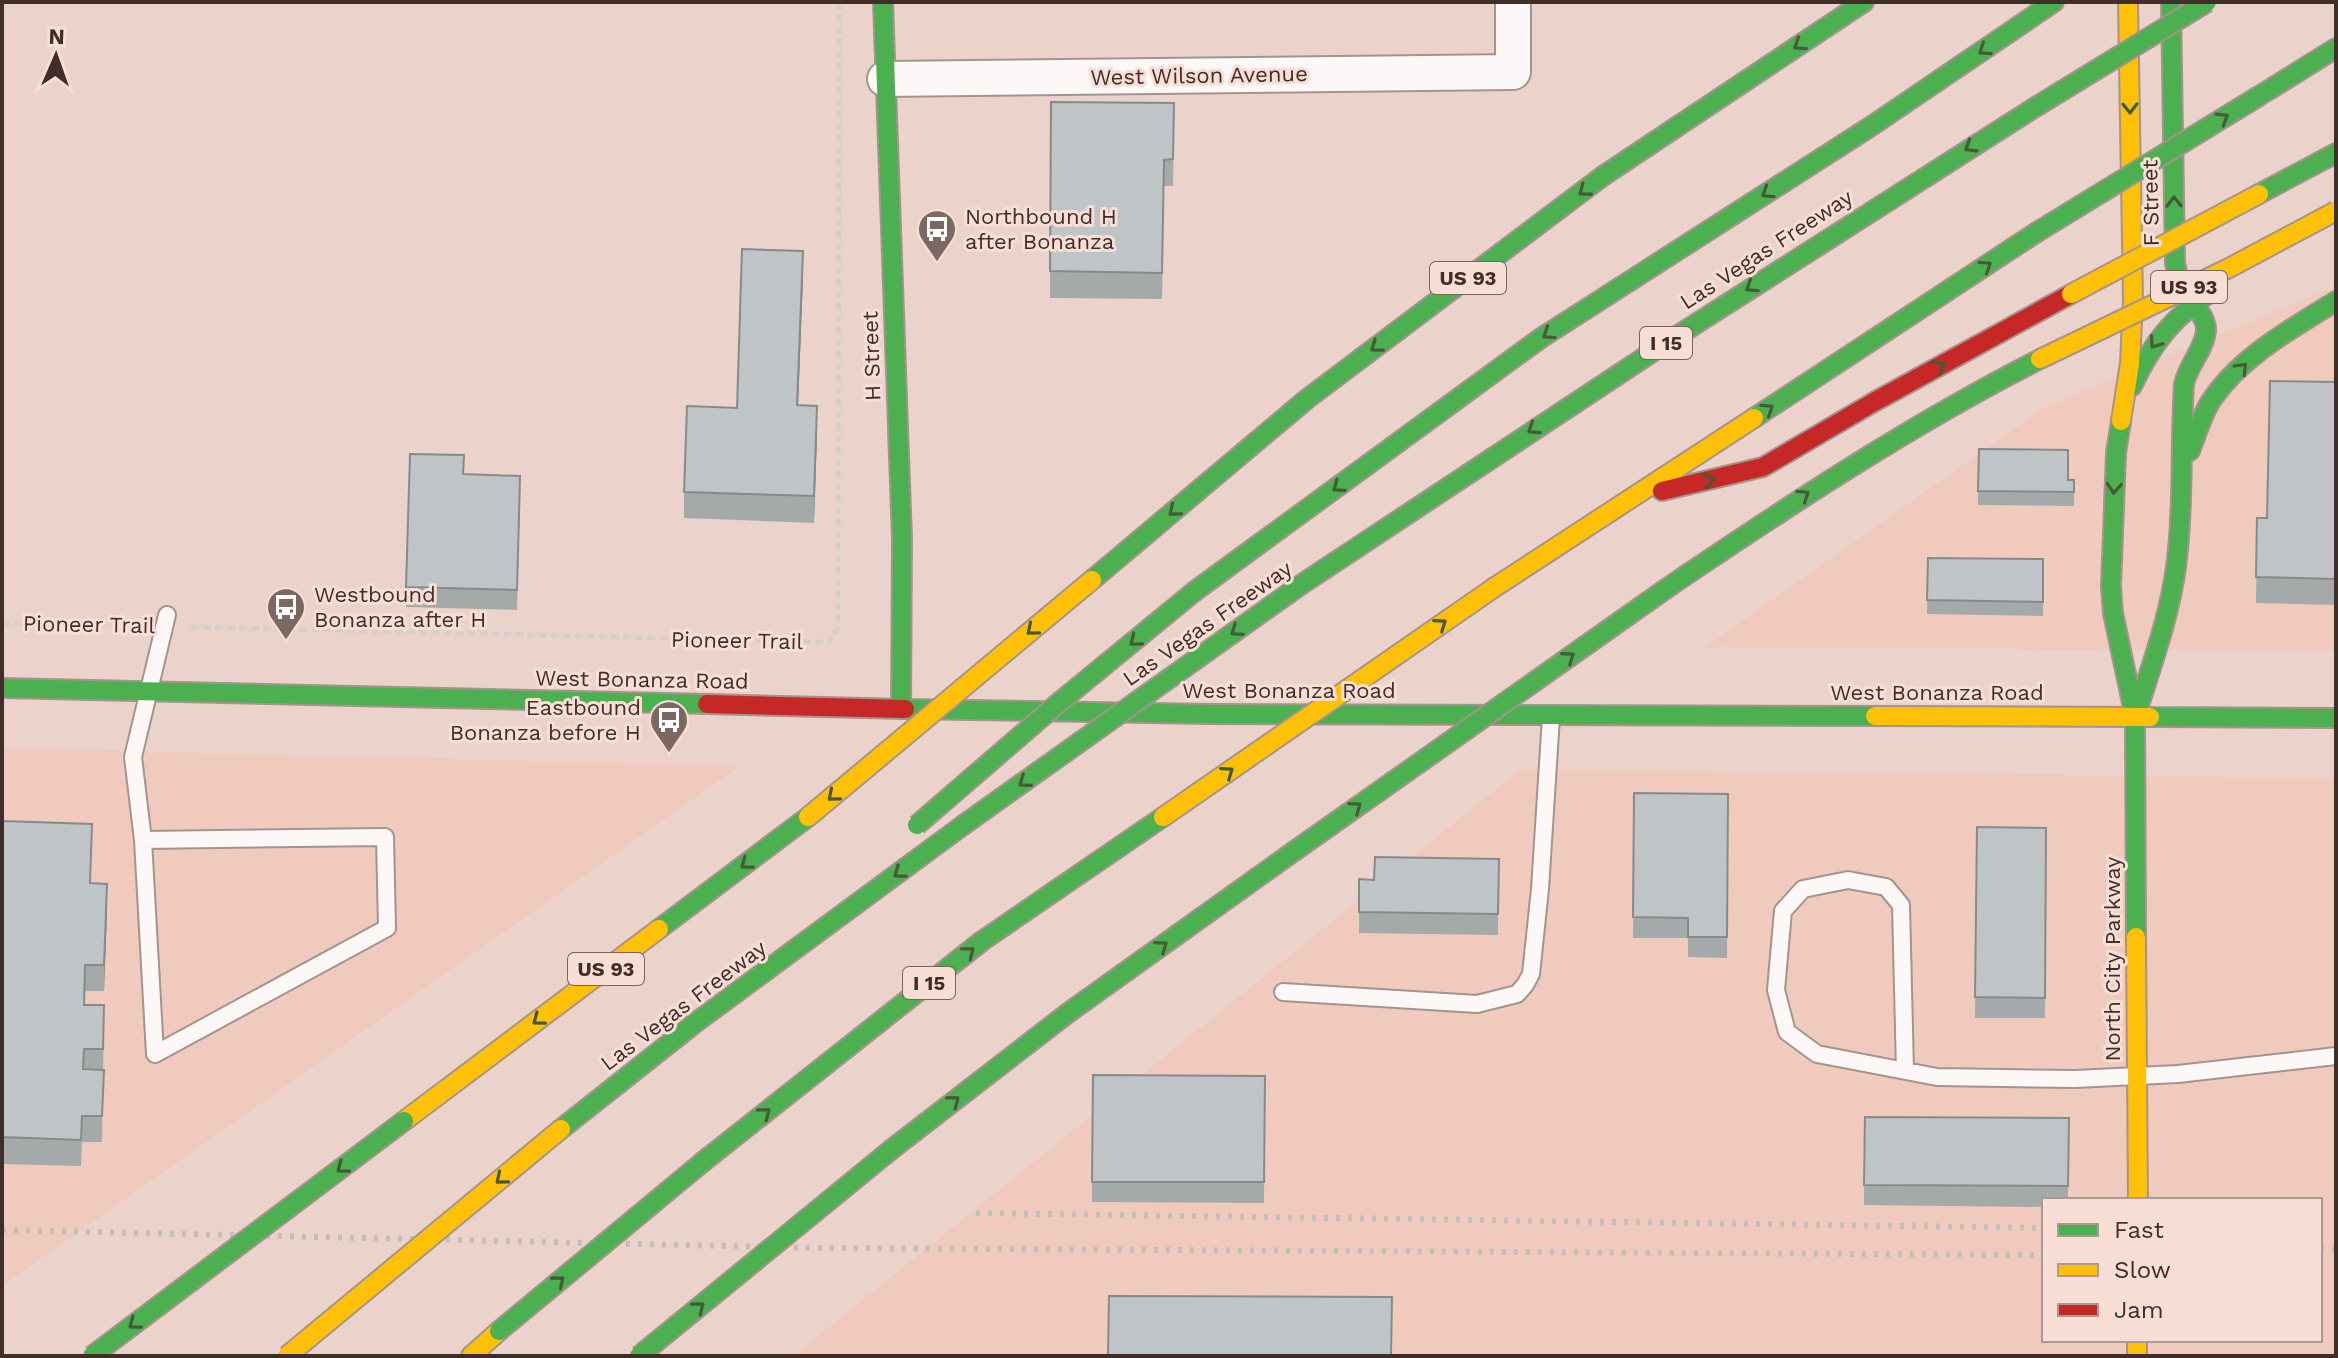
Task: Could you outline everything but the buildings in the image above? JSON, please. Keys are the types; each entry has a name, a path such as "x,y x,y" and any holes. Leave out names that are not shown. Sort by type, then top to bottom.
{"main road":[{"name":"H Street","path":"883,2 902,540 901,709"},
{"name":"US 93","path":"92,1356 808,817 1307,399 1591,186 1864,2"},
{"name":"F Street","path":"2124,411 2133,301 2128,2"},
{"name":"F Street","path":"2171,2 2175,263 2180,285 2207,329 2204,342 2190,361 2184,384 2182,484"},
{"name":"Las Vegas Freeway","path":"287,1356 561,1129 695,1023 962,826 1299,586 1539,425 1867,212 2207,2"},
{"path":"911,830 1195,591 1541,338 1873,125 2051,4"},
{"name":"I 15","path":"471,1356 704,1161 982,941 1495,587 2037,232 2336,48"},
{"path":"1633,498 1763,467 2071,294 2336,153"},
{"name":"US 93","path":"639,1356 892,1149 1068,1013 1670,586 1794,502 1961,399 2229,268 2336,211"},
{"path":"2124,411 2148,353 2175,318 2192,303 2336,226"},
{"path":"2182,484 2189,453 2212,400 2248,360 2336,301"},
{"name":"North City Parkway","path":"2124,411 2116,453 2111,587 2113,613 2135,717 2138,1198"},
{"name":"North City Parkway","path":"2135,717 2173,590 2182,484"},
{"name":"West Bonanza Road","path":"2,688 1208,714 2336,718"},
{"path":"695,1023 835,898"}],"street":[{"name":"West Wilson Avenue","path":"885,79 1513,72 1513,2"}],"lane":[{"path":"143,840 385,837 387,928 155,1054 143,840 133,757 165,620"},
{"path":"1283,992 1477,1004 1517,994 1531,974 1552,715"},
{"path":"1905,1071 1901,905 1886,887 1874,884 1848,880 1803,889 1783,911 1776,990 1787,1032 1817,1054 1905,1071 1937,1077 2075,1079 2178,1074 2336,1056"}],"path":[{"name":"Pioneer Trail","path":"2,623 165,620 829,642 838,626 839,2"}],"shaded area":[{"path":"2336,286 2336,651 1705,647 2045,407"},
{"path":"2,748 740,766 2,1286"},
{"path":"1521,769 2336,778 2336,1356 793,1356"}],"railway":[{"path":"976,1213 2042,1228"},
{"path":"2,1230 821,1248 2042,1255"},
{"path":"2322,1248 2336,1250"}],"traffic: fast":[{"path":"883,2 902,540 901,709"},
{"path":"1092,580 1307,399 1603,176 1864,2"},
{"path":"1195,591 1541,338 1873,125 2054,2"},
{"path":"2136,715 2173,586 2180,522 2184,384 2206,331 2201,314 2181,284 2175,263 2171,2"},
{"path":"2037,106 2207,2"},
{"path":"2259,96 2336,48"},
{"path":"2037,232 2259,96"},
{"path":"1299,586 1666,343 2037,106"},
{"path":"2259,194 2336,153"},
{"path":"1754,418 2037,232"},
{"path":"2132,386 2166,331 2188,309 2216,289"},
{"path":"2190,451 2209,404 2235,372 2266,346 2336,301"},
{"path":"1670,586 1897,438 2040,359"},
{"path":"2121,421 2116,453 2111,587 2113,613 2135,717 2136,937"},
{"path":"962,826 1299,586"},
{"path":"1293,852 1670,586"},
{"path":"917,825 1195,591"},
{"path":"2,688 707,704"},
{"path":"905,709 1208,714 1875,716"},
{"path":"2150,717 2336,718"},
{"path":"659,929 808,817"},
{"path":"704,1161 982,941 1163,817"},
{"path":"561,1129 695,1023 962,826"},
{"path":"892,1149 1068,1013 1293,852"},
{"path":"92,1356 404,1121"},
{"path":"639,1356 892,1149"},
{"path":"499,1331 704,1161"}],"traffic: slow":[{"path":"2121,421 2130,363 2133,301 2128,2"},
{"path":"2071,294 2259,194"},
{"path":"2040,359 2229,268 2336,211"},
{"path":"1495,587 1754,418"},
{"path":"808,817 1092,580"},
{"path":"1163,817 1495,587"},
{"path":"1875,716 2150,717"},
{"path":"404,1121 659,929"},
{"path":"2136,937 2138,1198"},
{"path":"287,1356 561,1129"},
{"path":"471,1356 499,1331"},
{"path":"2137,1342 2137,1356"}],"traffic: jam":[{"path":"1662,491 1763,467 2071,294"},
{"path":"707,704 905,709"}],"place":[{"name":"Northbound H after Bonanza","path":"937,263"},
{"name":"Westbound Bonanza after H","path":"286,641"},
{"name":"Eastbound Bonanza before H","path":"669,754"}]}
